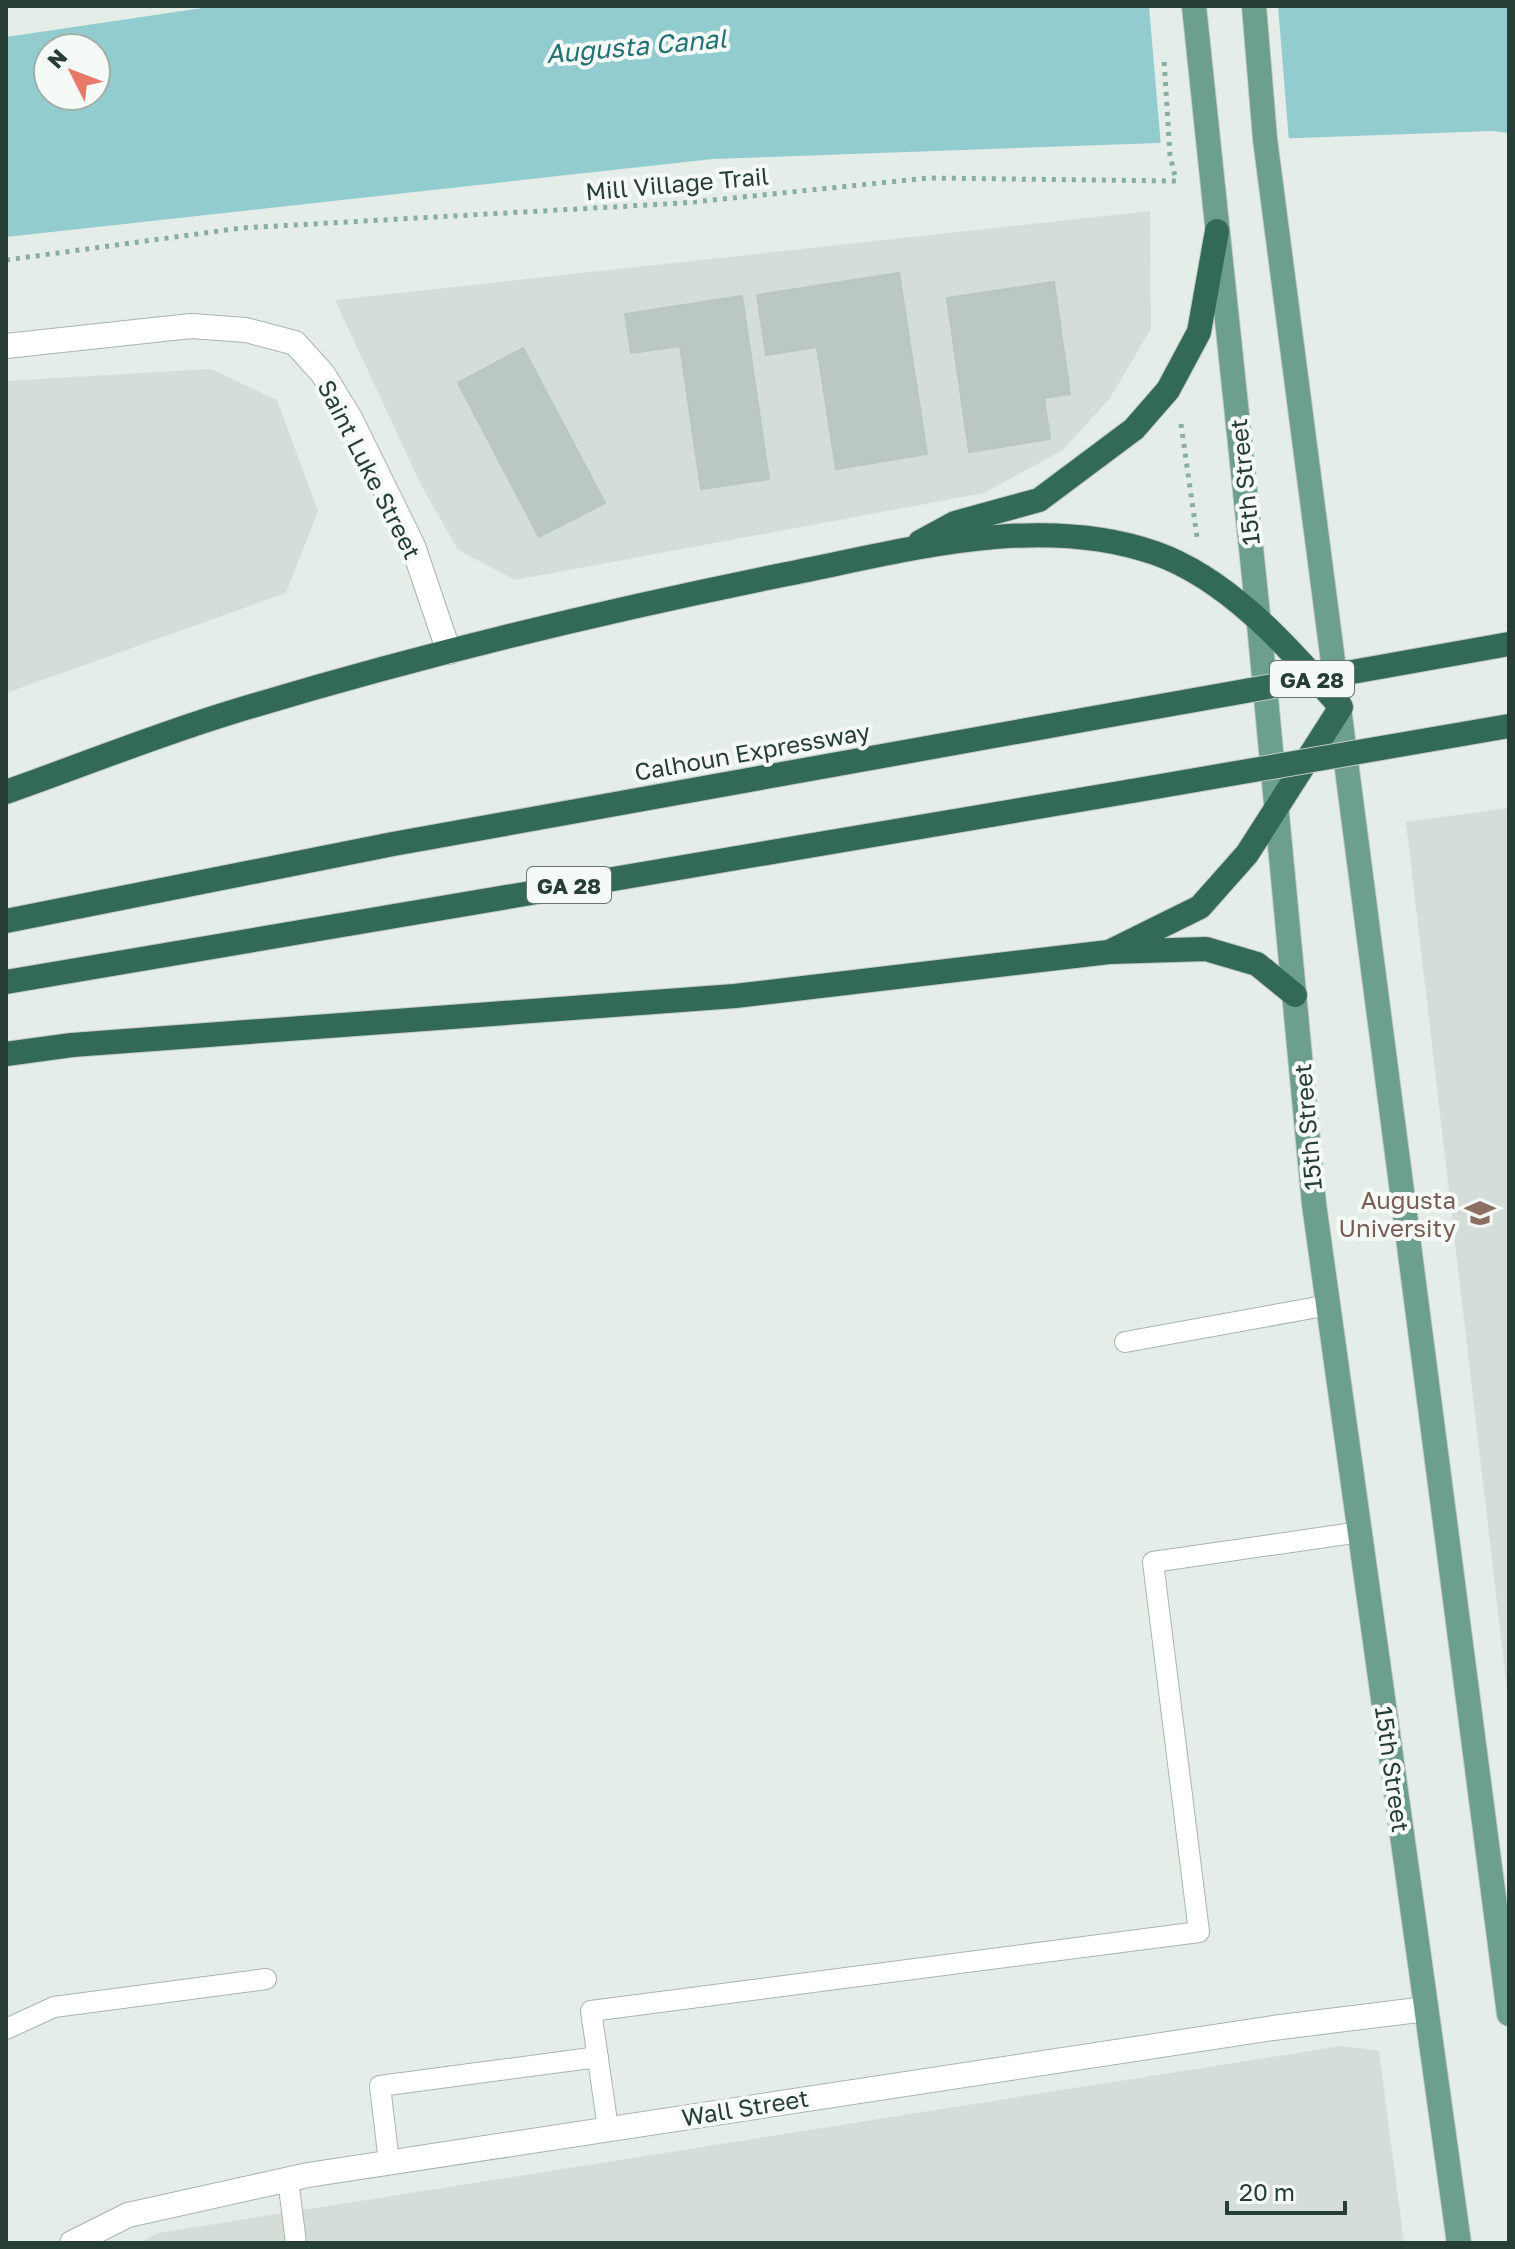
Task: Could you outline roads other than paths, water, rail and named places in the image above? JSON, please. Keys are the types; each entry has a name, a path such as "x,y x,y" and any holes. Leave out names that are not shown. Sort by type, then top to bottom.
{"highway":[{"path":"900,552 955,523 1039,500 1134,429 1168,390 1199,332 1217,231"},
{"path":"6,792 227,714 449,652 673,597 900,552 1019,533 1115,544 1156,553 1219,587 1293,653 1341,707 1247,854 1200,907 1109,952"},
{"name":"Calhoun Expressway","path":"6,921 393,844 1509,644"},
{"name":"GA 28","path":"6,982 1509,726"},
{"path":"6,1054 72,1045 735,996 1109,952 1206,949 1257,964 1295,995"}],"main road":[{"name":"15th Street","path":"1194,6 1259,624 1314,1204 1459,2243"},
{"path":"1254,6 1265,139 1509,2014"}],"street":[{"name":"Saint Luke Street","path":"6,346 191,326 246,330 295,343 323,374 350,418 413,546 449,652"},
{"name":"Wall Street","path":"72,2243 128,2215 288,2179 1257,2030 1426,2009"}],"lane":[{"path":"1125,1342 1329,1305"},
{"path":"608,2128 591,2011 1199,1932 1153,1562 1360,1532"},
{"path":"6,2029 54,2007 266,1979"},
{"path":"389,2162 380,2086 598,2057"},
{"path":"288,2179 296,2243"}],"water":[{"name":"Augusta Canal","path":"216,6 1509,6 1509,133 1493,131 713,159 6,237 6,37 32,33 32,112 112,112 112,32 40,32"}],"place":[{"name":"Augusta University","path":"1480,1213"}]}
